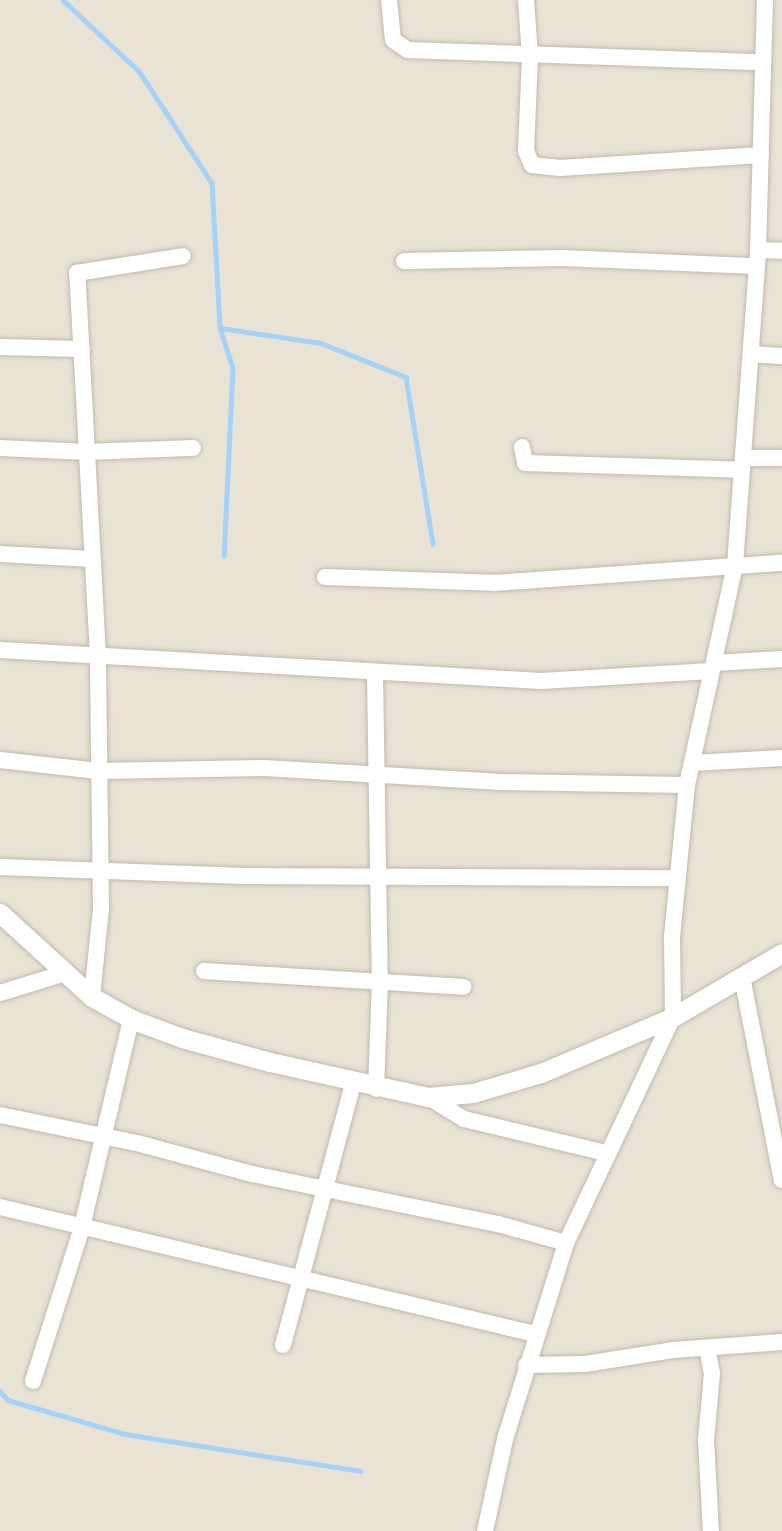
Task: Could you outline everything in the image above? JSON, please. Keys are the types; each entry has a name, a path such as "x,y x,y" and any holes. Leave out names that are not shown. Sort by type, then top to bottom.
{"street":[{"path":"389,0 393,40 408,50 471,49 530,56 760,62"},
{"path":"526,0 530,56 526,151 532,165 560,168 761,155"},
{"path":"485,1531 526,1365 566,1243 606,1153 673,1017 675,878 687,785 735,565 757,258 761,155 760,62 765,0"},
{"path":"404,261 757,258 782,251"},
{"path":"92,997 102,870 98,771 98,656 77,274 183,256"},
{"path":"0,347 82,349"},
{"path":"751,355 782,356"},
{"path":"522,447 525,463 743,464 782,458"},
{"path":"0,448 87,452 192,448"},
{"path":"0,554 93,559"},
{"path":"325,577 493,583 782,563"},
{"path":"0,650 375,674 541,681 782,659"},
{"path":"375,674 380,981 376,1089"},
{"path":"692,763 782,758"},
{"path":"0,760 98,771 264,768 497,782 687,785"},
{"path":"0,867 378,878 675,878"},
{"path":"0,913 92,997 131,1019 182,1038 353,1083 428,1097 473,1093 508,1084 673,1017 782,953"},
{"path":"204,971 464,988"},
{"path":"0,993 65,973"},
{"path":"742,976 782,1180"},
{"path":"33,1381 82,1227 131,1019"},
{"path":"283,1345 328,1189 353,1083"},
{"path":"428,1097 464,1119 606,1153"},
{"path":"0,1115 328,1189 498,1224 566,1243"},
{"path":"0,1207 536,1334"},
{"path":"526,1365 585,1364 707,1348 782,1342"},
{"path":"707,1348 712,1373 706,1440 711,1531"}],"waterway":[{"path":"63,0 139,71 212,183 220,328 233,368 224,556"},
{"path":"220,328 321,343 406,377 433,544"},
{"path":"0,1391 8,1400 125,1434 360,1471"}]}
